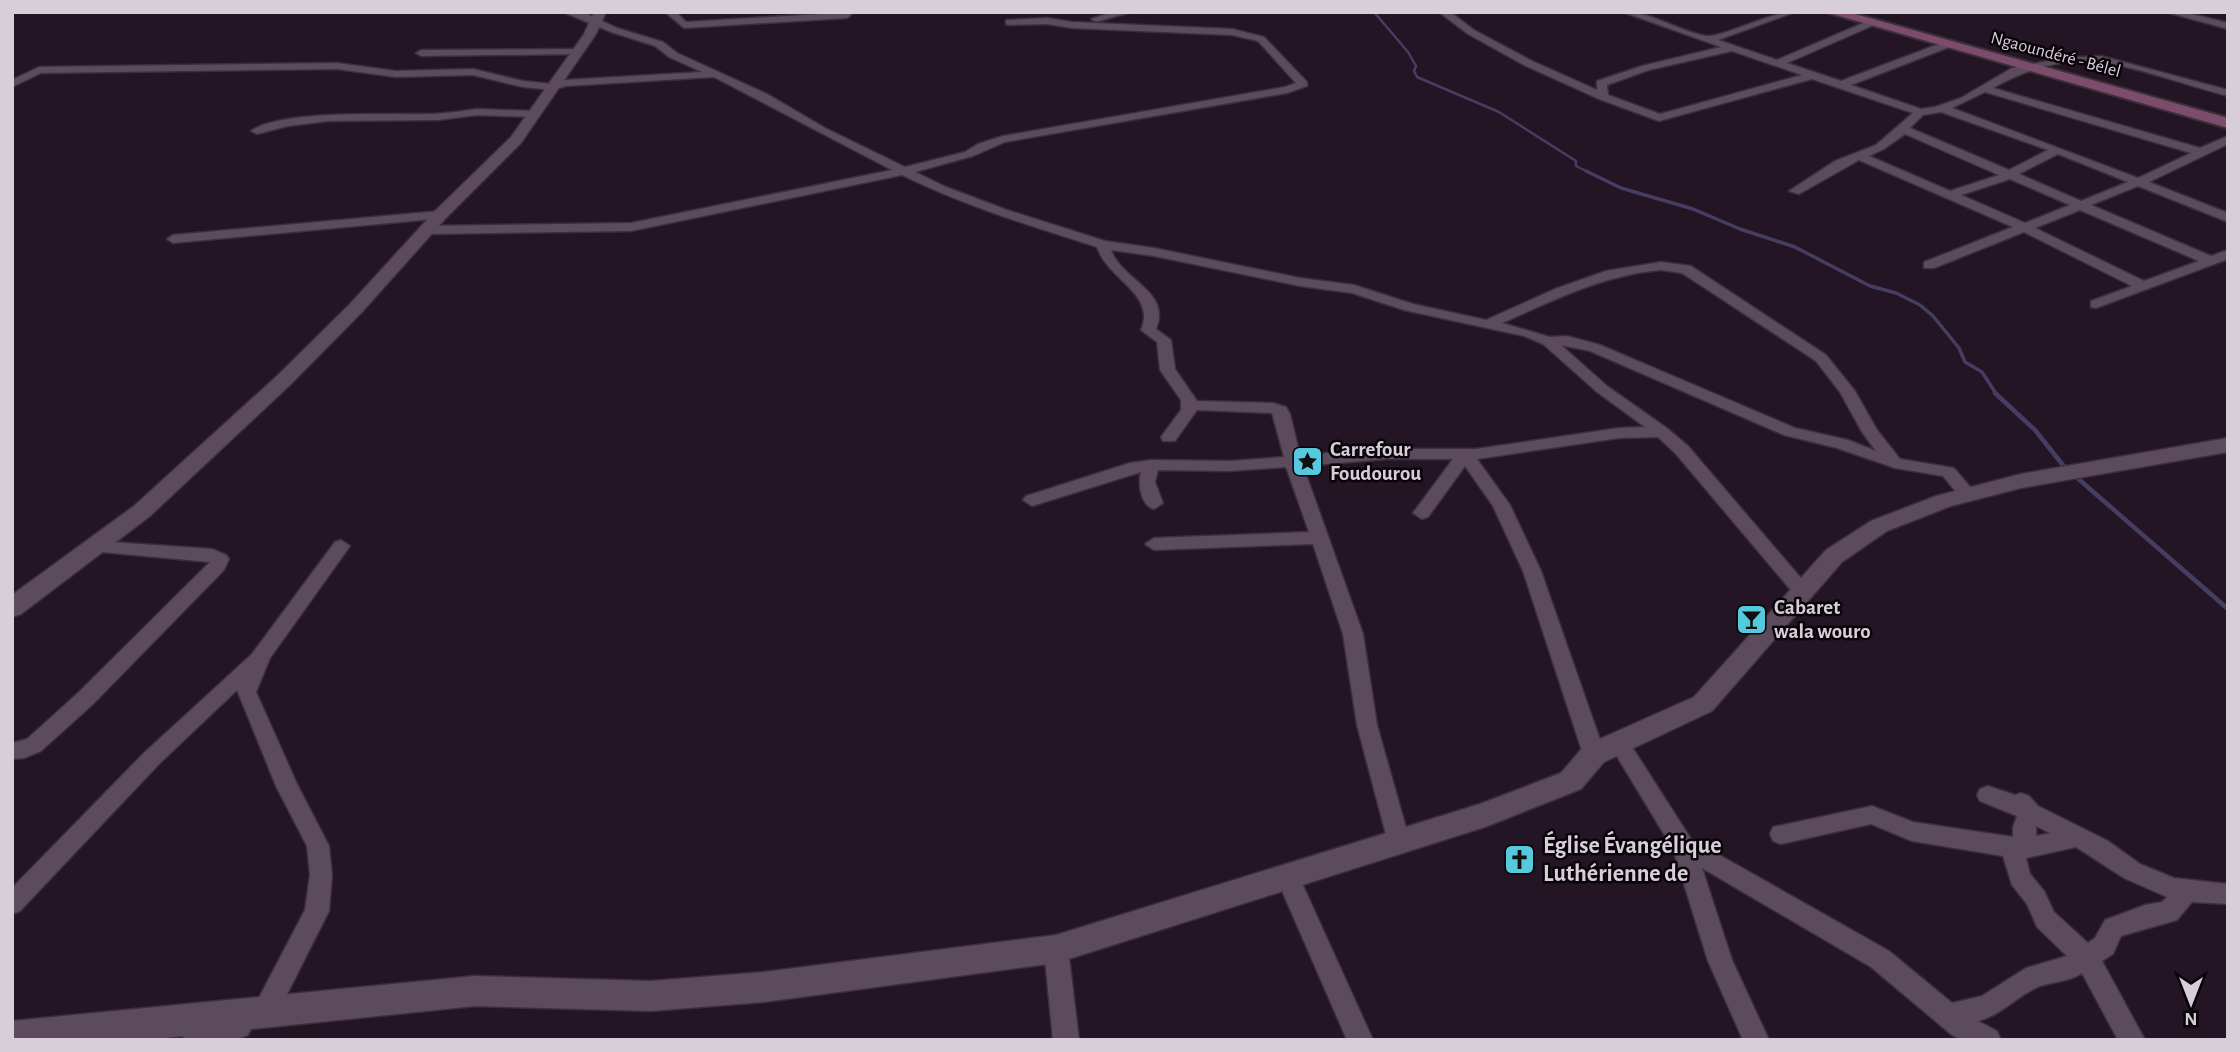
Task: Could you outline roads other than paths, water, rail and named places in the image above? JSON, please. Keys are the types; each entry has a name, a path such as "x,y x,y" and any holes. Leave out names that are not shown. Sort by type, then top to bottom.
{"main road":[{"name":"Ngaoundéré - Bélel","path":"1832,12 2228,123"}],"street":[{"path":"568,12 598,17 659,44 673,55 763,96 821,131 942,190 1103,245 1154,252 1300,282 1354,289 1409,307 1528,333 1548,341 1602,389 1662,432 1682,450 1802,590"},
{"path":"670,12 684,25 847,15 849,12"},
{"path":"1068,25 1126,12"},
{"path":"1445,13 1456,12"},
{"path":"1628,12 1920,112 1940,108 1985,89 2016,70 2063,61 2101,59 2228,93"},
{"path":"1648,20 1670,12"},
{"path":"1709,40 1790,12"},
{"path":"2171,12 2225,25"},
{"path":"1445,13 1471,33 1528,63 1603,97 1659,118 1810,76"},
{"path":"12,608 142,511 284,380 356,308 440,215 516,140 578,51 598,17"},
{"path":"427,230 631,227 904,171 969,154 1003,139 1287,90 1303,84 1261,38 1252,36 1232,32 1068,25 1047,21 1009,22"},
{"path":"1776,64 1871,23"},
{"path":"1839,86 1948,44"},
{"path":"1603,97 1601,83 1646,68 1731,48"},
{"path":"421,53 578,51"},
{"path":"12,83 39,71 337,66 396,74 473,72 523,84 553,86 565,83 719,75"},
{"path":"1985,89 2201,152"},
{"path":"1940,108 2058,150 2228,218"},
{"path":"257,131 288,123 328,118 438,117 477,112 534,114"},
{"path":"1795,191 1839,164 1880,147 1920,112"},
{"path":"1903,129 2211,261"},
{"path":"1929,265 2138,183 2228,139"},
{"path":"1949,195 2010,175 2058,150"},
{"path":"1859,156 2023,228 2144,286"},
{"path":"173,239 440,215"},
{"path":"1103,245 1111,264 1142,294 1155,311 1156,319 1148,330 1164,340 1168,370 1180,383 1188,402 1189,410 1169,437"},
{"path":"2096,304 2228,254"},
{"path":"1488,324 1617,270 1665,266 1686,270 1821,358 1847,391 1870,432 1895,463"},
{"path":"1548,341 1567,340 1594,348 1754,418 1772,422 1790,432 1842,444 1895,463 1948,472 1968,495"},
{"path":"1188,402 1201,407 1280,410 1293,463 1353,634 1367,725 1399,842"},
{"path":"1032,500 1130,468 1151,465 1230,466 1385,454 1465,454 1594,439 1619,433 1662,432"},
{"path":"12,1037 475,991 651,996 764,987 1056,949 1485,815 1571,781 1607,750 1703,705 1833,556 1879,526 1968,495 2021,481 2228,445"},
{"path":"1422,513 1465,454"},
{"path":"1465,454 1501,505 1532,571 1607,750 1683,846 1720,961 1756,1040"},
{"path":"1151,465 1147,482 1154,503"},
{"path":"1154,544 1319,538"},
{"path":"12,904 152,758 261,655 341,546"},
{"path":"12,751 24,750 34,744 85,699 218,566 220,559 212,555 96,547"},
{"path":"195,1040 275,1012 317,911 321,875 318,846 287,786 246,692 261,655"},
{"path":"1988,795 2025,807 2100,848 2132,871 2172,888 2228,894"},
{"path":"2025,807 2025,846"},
{"path":"1781,834 1872,815 1912,831 2006,847 2078,837"},
{"path":"1683,846 1880,960 1961,1027 1987,1040"},
{"path":"2025,846 2014,854 2020,878 2036,898 2045,919 2087,958 2132,1040"},
{"path":"1288,877 1360,1040"},
{"path":"1948,1016 1987,1007 2035,976 2066,971 2104,946 2113,928 2146,916 2169,912 2187,890"},
{"path":"1056,949 1066,1040"}],"waterway":[{"path":"1374,12 1408,52 1416,66 1414,71 1417,77 1499,112 1576,161 1576,166 1586,171"},
{"path":"1586,171 1621,188 1693,209 1740,229 1795,247 1870,286 1896,293 1920,305 1933,316 1959,348 1965,362 1982,372 1997,395"},
{"path":"1586,171 1590,173"},
{"path":"1997,395 2035,430 2066,469"},
{"path":"2075,476 2228,609"}],"place":[{"name":"Carrefour Foudourou","path":"1307,461"},
{"name":"Cabaret wala wouro","path":"1751,619"},
{"name":"Église Évangélique Luthérienne de","path":"1520,859"}]}
